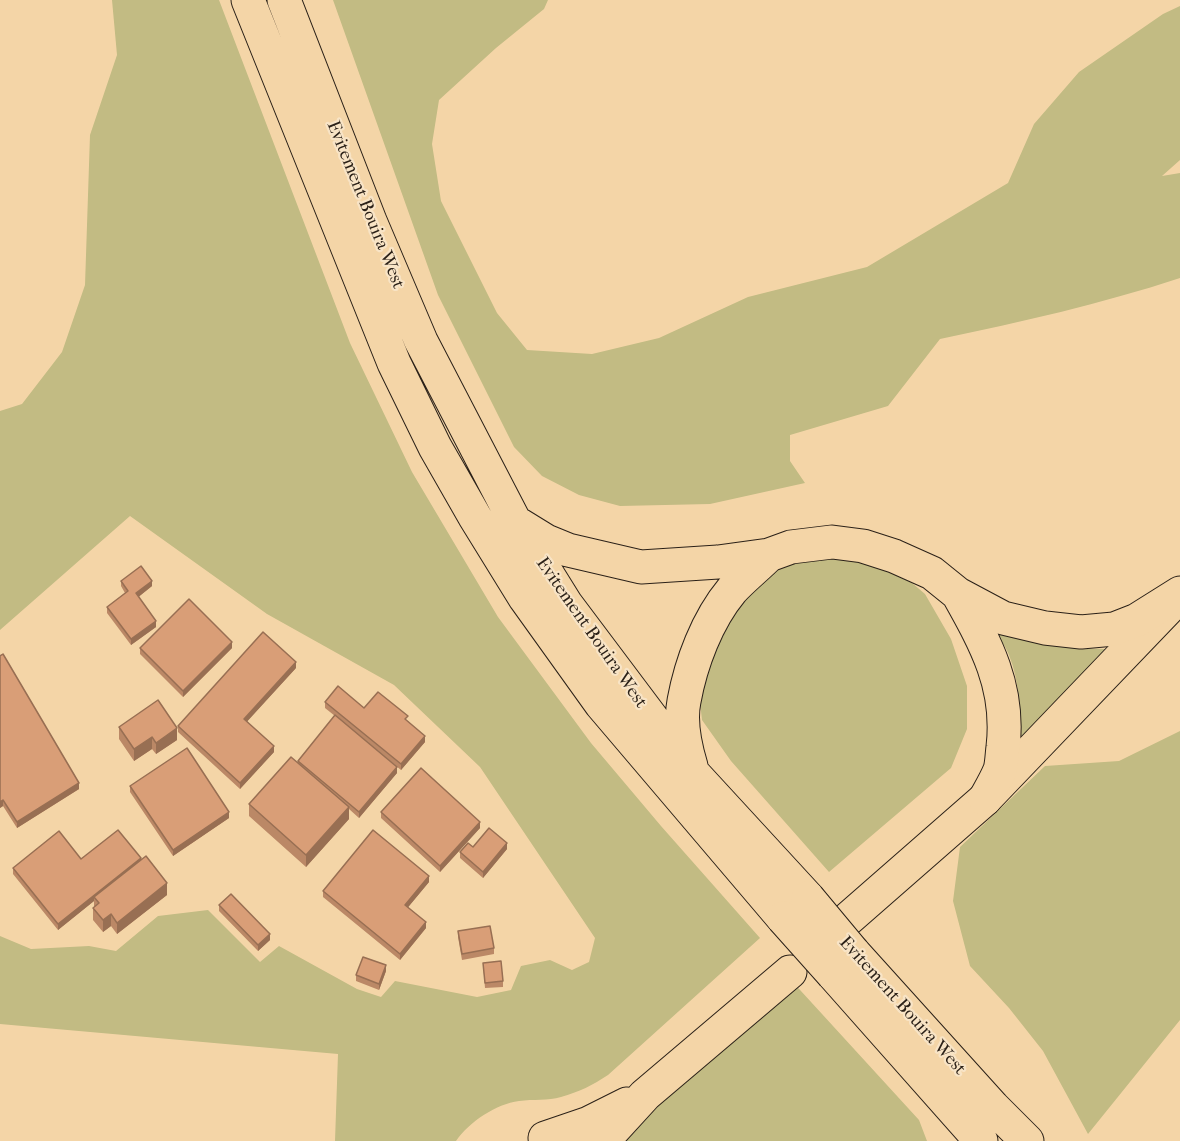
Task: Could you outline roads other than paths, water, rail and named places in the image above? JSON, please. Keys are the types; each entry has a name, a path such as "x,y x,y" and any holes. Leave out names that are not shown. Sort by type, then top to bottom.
{"main road":[{"name":"Evitement Bouira West","path":"248,0 394,363 435,447 525,598 601,704 783,918 843,963 1027,1141"},
{"name":"Evitement Bouira West","path":"284,0 370,221 421,341 515,522 566,604 693,773 808,898 843,963 970,1135"},
{"path":"515,522 546,541 568,550 641,567 682,565 769,555 791,547 832,542 863,546 894,556 932,573 958,594 1003,618 1045,628 1081,632 1114,628 1137,620 1180,594"},
{"path":"693,773 684,729 683,702 696,659 712,619 733,590 769,555"},
{"path":"958,594 982,636 998,676 1003,704 1004,735 1000,769 985,799"},
{"path":"849,918 985,799 1180,594"},
{"path":"603,1141 645,1095 790,972"},
{"path":"540,1140 589,1123 645,1095"}]}
